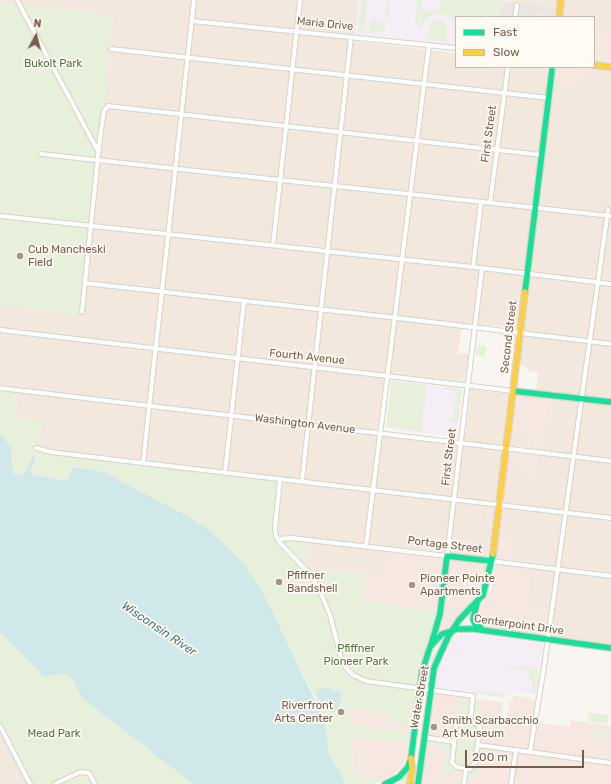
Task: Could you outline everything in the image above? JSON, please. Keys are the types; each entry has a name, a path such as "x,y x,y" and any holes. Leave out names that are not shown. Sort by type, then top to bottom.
{"street":[{"path":"17,0 98,152"},
{"path":"143,463 180,114 194,0"},
{"path":"273,245 300,0"},
{"path":"559,16 561,0"},
{"path":"515,16 517,5"},
{"name":"Maria Drive","path":"192,21 455,48"},
{"path":"302,481 351,37"},
{"path":"366,546 429,45"},
{"path":"111,49 347,74 549,98"},
{"path":"595,66 611,67"},
{"name":"First Street","path":"490,203 508,68"},
{"name":"Second Street","path":"476,603 486,587 491,561 552,68"},
{"path":"82,312 97,160 103,116 106,106 341,131 542,155"},
{"path":"40,154 609,216"},
{"path":"473,267 481,202"},
{"path":"530,752 548,639 581,399 609,216 608,210"},
{"path":"0,216 91,224 611,284"},
{"name":"First Street","path":"430,647 440,614 482,268"},
{"path":"85,283 475,327 611,344"},
{"path":"225,473 244,301"},
{"name":"Fourth Avenue","path":"0,330 611,402"},
{"name":"Washington Avenue","path":"0,388 611,461"},
{"path":"36,448 51,452 611,518"},
{"path":"280,479 275,528 278,539 308,572 318,586 330,615 341,658 350,672 366,681 473,696 470,722"},
{"name":"Portage Street","path":"278,539 292,538 366,546 611,576"},
{"path":"476,603 473,619 475,624 484,630"},
{"name":"Water Street","path":"418,784 423,737 434,668 452,630 462,616 476,603"},
{"name":"Centerpoint Drive","path":"430,647 440,635 452,630 468,628 611,648"},
{"name":"Water Street","path":"410,784 412,769 411,758 422,672 430,647"},
{"path":"461,721 470,722 477,724 480,727 475,765 472,768 454,766 452,763 457,723 461,721"},
{"path":"0,726 30,784"},
{"path":"423,737 454,742"},
{"path":"478,745 611,763"},
{"path":"511,784 516,750"},
{"path":"385,784 402,774 408,766 411,758"},
{"path":"464,784 466,768"},
{"path":"55,784 80,772 89,773 96,784"}],"shaded area":[{"path":"0,0 359,0 354,41 455,53 455,68 548,68 544,119 517,328 462,323 458,353 469,354 464,382 385,373 376,435 463,446 471,389 508,394 496,499 495,501 488,501 486,517 494,519 488,557 389,546 385,577 308,568 305,564 308,537 280,534 278,531 283,477 48,449 38,444 36,440 42,427 15,417 18,389 0,386 0,304 82,314 84,313 106,114 108,110 103,104 113,17 0,2"},
{"path":"359,0 502,0 500,16 455,16 455,49 355,37"},
{"path":"502,0 558,0 557,7"},
{"path":"565,0 611,0 611,32 596,30 595,35 595,16 563,16"},
{"path":"502,1 557,7 556,16 500,16"},
{"path":"596,30 611,32 611,64 595,63"},
{"path":"556,68 580,68 578,87 554,84"},
{"path":"580,68 611,71 611,400 536,390 538,372 529,371 525,367 518,366 554,84 578,86"},
{"path":"391,381 462,389 457,437 386,428"},
{"path":"520,394 553,398 550,425 541,424 534,480 525,478 526,467 506,464 508,452 527,454 530,431 511,429 515,397"},
{"path":"553,398 611,405 611,573 509,560 511,541 497,539 506,464 527,467 534,479 541,424 550,425"},
{"path":"511,429 530,431 528,448 509,445"},
{"path":"487,505 495,507 494,519 486,517"},
{"path":"497,539 511,541 508,565 531,568 526,606 549,610 545,633 543,635 483,627 478,624 475,619 478,609 491,590 497,559"},
{"path":"388,552 442,559 443,566 438,611 363,602 366,575 385,577"},
{"path":"453,559 487,563 486,578 480,595 448,629 435,638 443,619 450,564"},
{"path":"531,568 611,578 611,645 553,636 551,631 557,592 551,591 549,610 526,606"},
{"path":"470,633 543,644 537,694 514,691 510,696 504,696 503,698 452,691 452,689 435,687 437,670 453,636"},
{"path":"433,693 503,702 501,720 570,726 571,720 611,726 611,784 421,784"},
{"path":"514,695 535,700 533,720 507,717 510,701 512,701"},
{"path":"349,709 389,713 388,722 411,725 410,732 352,725"},
{"path":"0,726 30,784 0,784"},
{"path":"354,736 409,743 407,755 403,765 394,774 382,781 354,777 352,763"}],"green space":[{"path":"362,0 367,0 364,30 361,34 358,31"},
{"path":"387,0 390,0 388,21 385,18"},
{"path":"418,0 421,0 418,23 415,24"},
{"path":"440,0 502,0 500,16 455,16 455,42 454,25 452,20 445,15 439,13 431,15 424,21 422,29 419,29 422,10 438,12"},
{"name":"Bukolt Park","path":"0,2 113,17 80,309 83,315 0,304"},
{"path":"373,20 385,24 384,32 369,33 370,24"},
{"path":"438,20 443,21 447,26 447,42 427,39 430,24"},
{"path":"499,334 515,336 513,349 509,347 510,338 499,337"},
{"path":"477,345 486,346 485,357 476,355"},
{"path":"392,381 427,385 421,432 386,427"},
{"path":"443,387 462,389 461,404 454,404 456,391 443,389"},
{"name":"Pfiffner Pioneer Park","path":"0,390 18,392 15,417 42,421 43,426 39,431 36,440 39,444 48,449 283,477 278,531 280,534 308,537 305,564 308,568 366,575 363,602 438,611 417,677 411,725 388,722 389,713 349,709 352,725 410,732 409,743 354,736 352,763 354,777 382,781 372,784 346,784 329,754 325,723 321,711 270,606 257,583 238,557 210,531 193,519 104,472 74,467 67,481 34,475 31,471 36,456 24,475 13,474 12,453 0,434"},
{"path":"453,406 460,407 459,422 449,421 450,418 453,418"},
{"name":"Mead Park","path":"0,633 44,677 62,673 72,679 83,699 193,784 95,784 94,782 91,784 64,784 62,781 55,784 30,784 0,726"},
{"path":"443,639 432,664 428,679 427,679 432,657"},
{"path":"510,665 539,668 535,695 531,693 533,680 528,680 529,672 527,670 510,668"},
{"path":"474,691 502,694 505,696 502,697 472,693"},
{"path":"462,699 480,702 478,715 488,717 484,740 486,740 485,753 482,753 479,777 470,776 469,784 460,784 461,773 443,771 446,747 427,745 429,733 448,735 451,712 460,713"},
{"path":"589,712 608,715 607,724 588,721"},
{"path":"593,729 607,731 606,743 596,742 597,734 592,733"},
{"path":"539,760 550,762 550,767 537,765"},
{"path":"409,769 407,784 396,783 405,775"}],"water":[{"name":"Wisconsin River","path":"0,434 11,447 13,474 24,475 33,455 36,456 31,471 34,475 67,481 73,467 104,472 193,519 210,531 238,557 257,583 270,606 317,705 321,705 316,692 320,689 329,688 334,693 337,690 341,692 342,699 340,702 340,707 330,710 322,708 321,711 325,723 329,754 346,784 193,784 83,699 72,679 62,673 44,677 0,633"}],"traffic: fast":[{"path":"525,292 552,70"},
{"path":"513,391 611,402"},
{"path":"418,784 434,668 448,637 459,620 483,595 493,554"},
{"path":"431,645 440,614 447,556 491,561"},
{"path":"477,603 473,619 475,624 481,628"},
{"path":"385,784 399,777 408,767 411,758 422,672 430,647 442,634 458,629 474,629 611,648"}],"traffic: slow":[{"path":"559,16 561,0"},
{"path":"595,65 611,67"},
{"path":"493,554 525,292"},
{"path":"410,784 412,769 411,758"}],"place":[{"name":"Cub Mancheski Field","path":"20,256"},
{"name":"Pfiffner Bandshell","path":"279,582"},
{"name":"Pioneer Pointe Apartments","path":"412,585"},
{"name":"Riverfront Arts Center","path":"341,712"},
{"name":"Smith Scarbacchio Art Museum","path":"434,727"}]}
